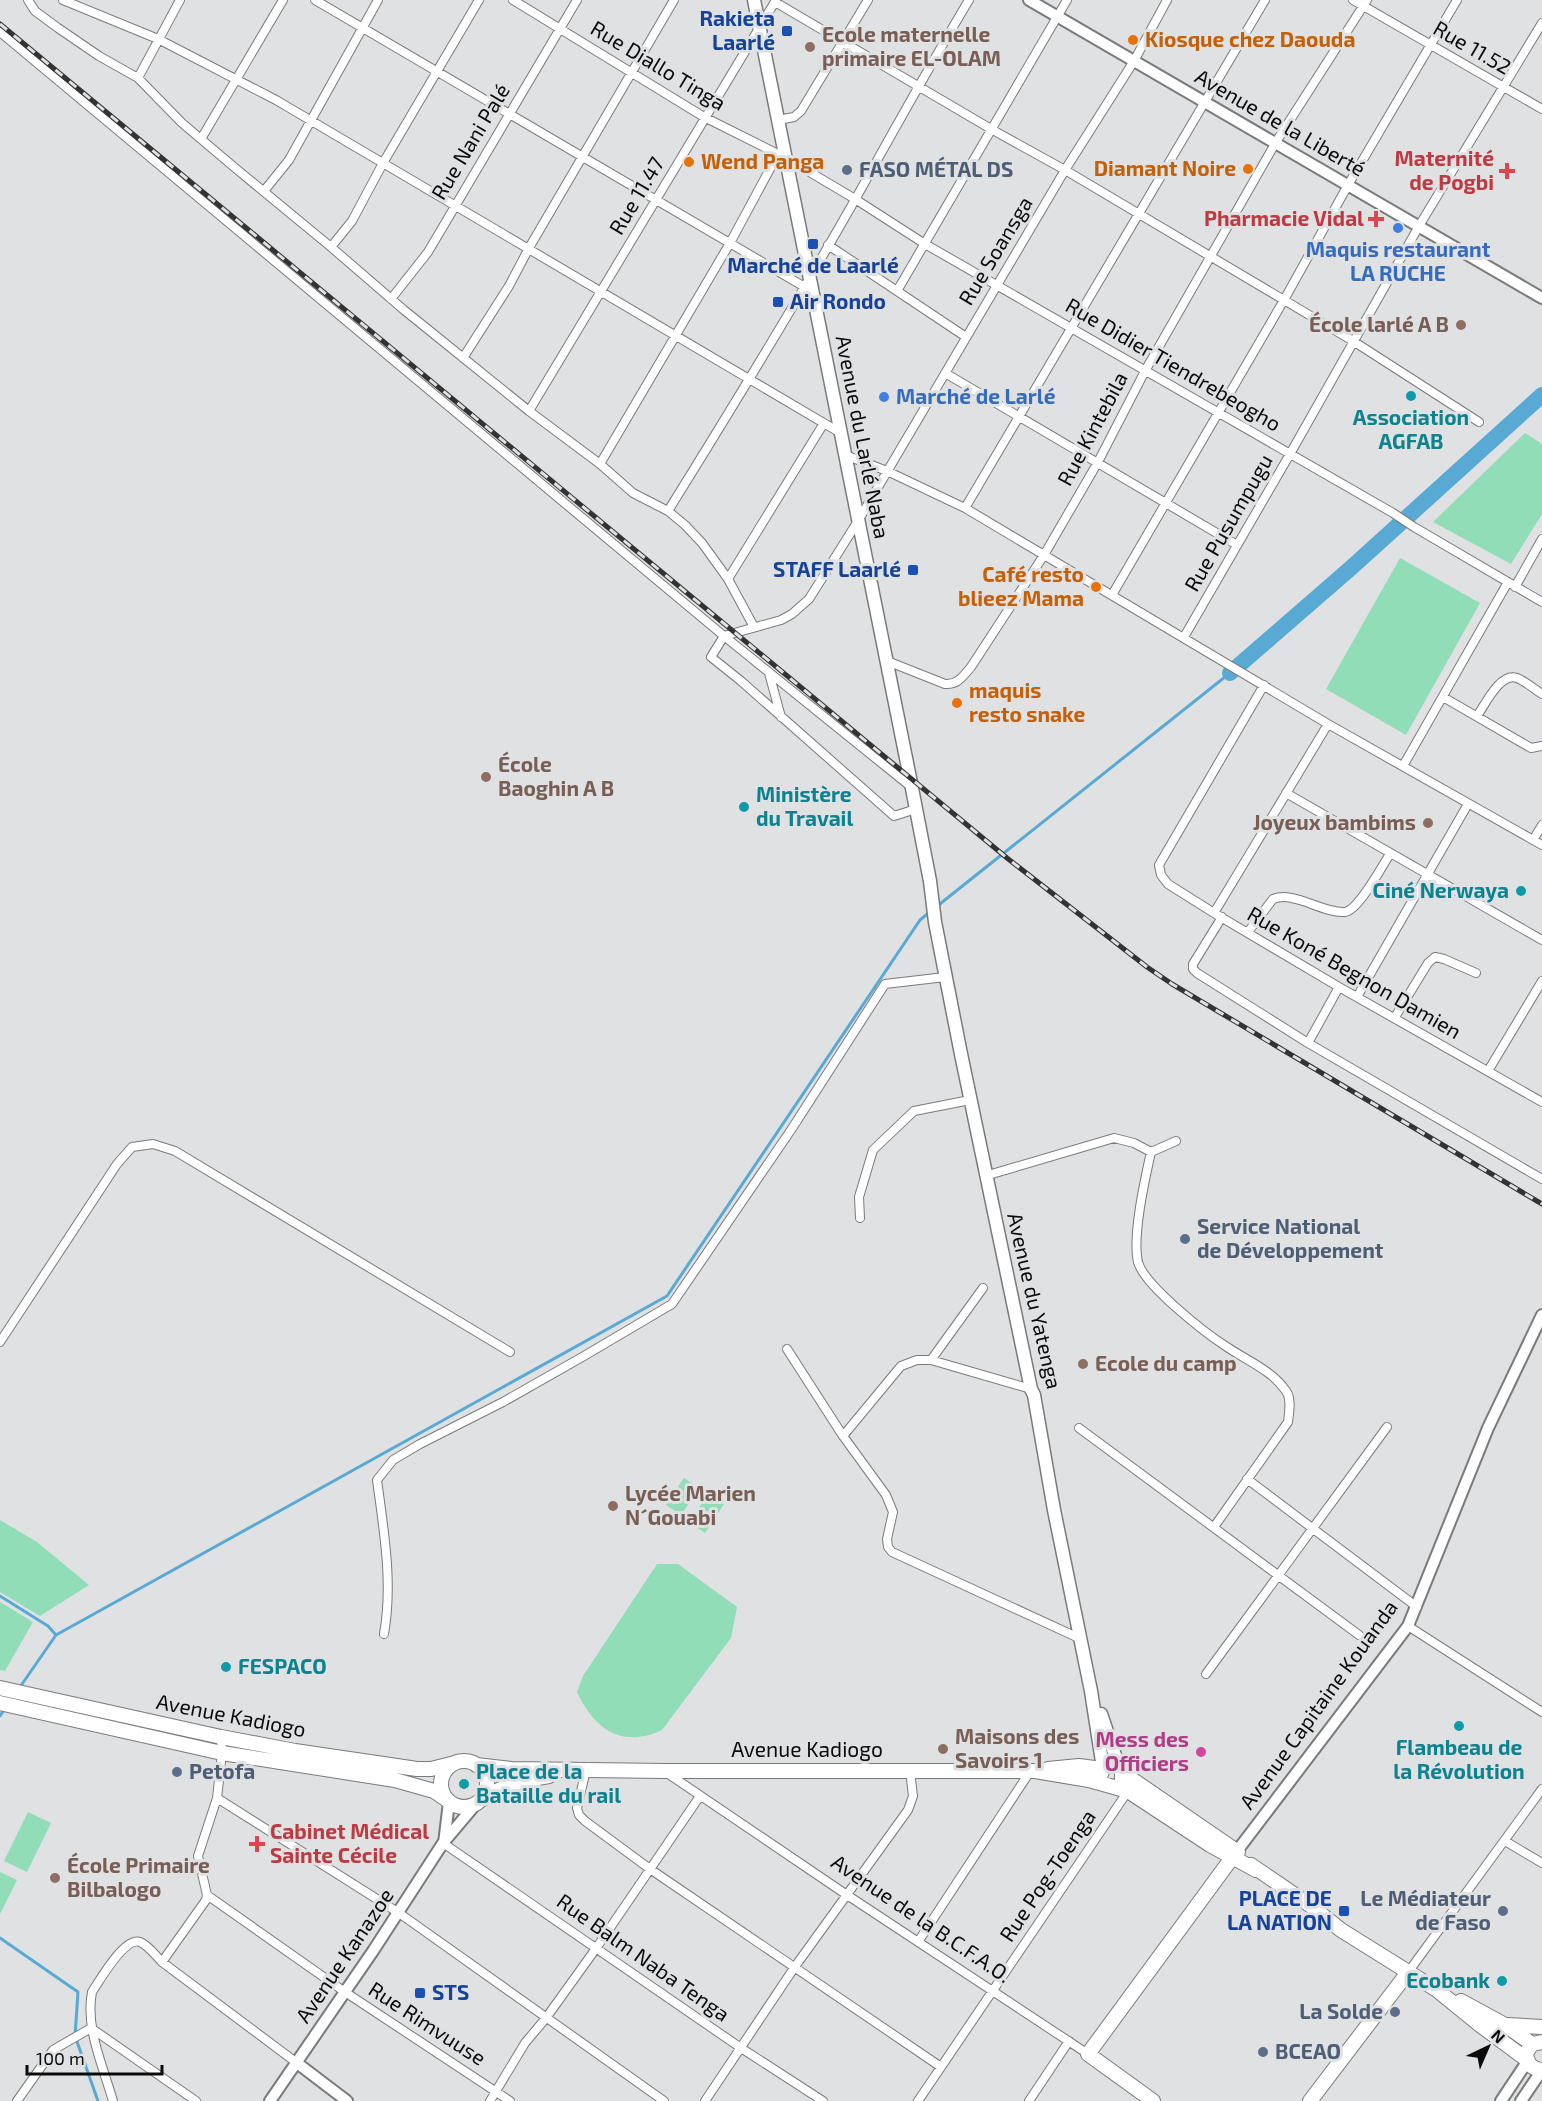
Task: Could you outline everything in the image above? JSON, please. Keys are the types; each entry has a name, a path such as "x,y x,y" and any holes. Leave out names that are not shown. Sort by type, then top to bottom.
{"highway":[{"name":"Avenue Kadiogo","path":"0,1688 294,1751 397,1767 430,1769 455,1763"},
{"name":"Avenue Kadiogo","path":"0,1703 222,1754 395,1780 434,1791 448,1801"},
{"path":"464,1761 476,1765 482,1770 487,1781 487,1789 478,1802 460,1807 448,1801 442,1792 442,1779 448,1768 464,1761"},
{"path":"1234,1854 1128,1791 1109,1786 1101,1778 1103,1768 1112,1764 1121,1770 1341,1930 1437,1990 1536,2069 1542,2070"},
{"name":"Avenue Kadiogo","path":"476,1765 511,1769 665,1771 910,1772 954,1769 1033,1771 1079,1766 1103,1768"},
{"name":"Avenue Kadiogo","path":"478,1802 498,1789 513,1783 582,1770"},
{"path":"1109,1786 1121,1782 1121,1770"},
{"name":"Avenue Kadiogo","path":"1033,1771 1109,1786"},
{"name":"Avenue Capitaine Kouanda","path":"1088,2054 1234,1854"},
{"path":"1310,2101 1409,1971"},
{"path":"1437,1990 1539,2042 1527,2050 1527,2060"},
{"path":"1505,2025 1542,2027"},
{"name":"Avenue de la B.C.F.A.O.","path":"1088,2054 1154,2101"}],"main road":[{"name":"Avenue du Larlé Naba","path":"754,0 806,281 912,787 930,881 935,922"},
{"name":"Avenue du Yatenga","path":"935,922 985,1176 1034,1395 1054,1510 1091,1691 1103,1768"},
{"name":"Avenue du Yatenga","path":"1091,1691 1121,1770"}],"street":[{"path":"28,0 37,12 65,33 138,78 174,116 201,139 391,299 529,411 600,464 633,493 668,511 702,543 728,579 754,627"},
{"path":"63,0 158,39 236,78 839,432"},
{"path":"138,78 180,0"},
{"path":"201,139 283,0"},
{"path":"315,0 730,243 806,281"},
{"path":"264,191 289,160 378,0"},
{"path":"331,247 352,221 383,163 479,0"},
{"name":"Rue Diallo Tinga","path":"513,0 704,117 782,156"},
{"name":"Rue Nani Palé","path":"391,299 423,259 577,0"},
{"path":"463,358 509,286 674,0"},
{"path":"778,120 794,117 801,111 868,0"},
{"path":"668,511 749,380 969,0"},
{"name":"Avenue de la Liberté","path":"1029,0 1542,298"},
{"path":"897,291 1067,0"},
{"name":"Rue Soansga","path":"724,636 781,620 803,606 858,521 1065,170 1134,61 1167,0"},
{"path":"965,508 1137,213 1265,0"},
{"name":"Rue 11.52","path":"1353,0 1365,3 1542,109"},
{"path":"1112,595 1457,0"},
{"path":"775,1 1353,341 1479,422"},
{"name":"Rue 11.47","path":"529,411 775,1"},
{"name":"Rue Kintebila","path":"887,661 945,684 957,682 971,667 1044,555 1098,462 1145,371 1276,142 1365,3"},
{"name":"Rue Pusumpugu","path":"1184,637 1419,226 1542,23"},
{"path":"0,32 724,636 912,787"},
{"path":"600,464 782,156"},
{"name":"Rue Didier Tiendrebeogho","path":"782,156 925,244 1393,513 1542,602"},
{"path":"828,245 966,337"},
{"path":"945,373 1237,545"},
{"path":"728,579 824,423"},
{"path":"844,454 887,471 965,508 1328,724 1542,845"},
{"path":"1403,766 1512,584 1542,539"},
{"path":"724,636 711,657 894,816 916,809"},
{"path":"769,672 782,717"},
{"path":"1477,716 1501,681 1508,676 1542,693"},
{"name":"Rue Koné Begnon Damien","path":"1264,685 1159,865 1161,875 1168,884 1214,913 1542,1102"},
{"path":"1443,697 1531,748 1542,746"},
{"path":"1214,913 1328,724"},
{"path":"1286,793 1542,940"},
{"path":"1357,997 1467,804"},
{"path":"1533,840 1542,825"},
{"path":"1248,932 1273,899 1279,896 1347,912 1356,906 1390,854"},
{"path":"1222,917 1193,964 1195,971 1308,1043 1542,1179"},
{"path":"1395,1017 1428,963 1435,957 1476,973"},
{"path":"384,1634 387,1618 388,1567 377,1480 393,1460 584,1356 672,1304 885,984 945,977"},
{"path":"1488,1071 1542,981"},
{"path":"1308,1043 1339,987"},
{"path":"860,1218 858,1197 873,1150 914,1112 970,1100"},
{"path":"985,1176 1114,1138 1134,1143 1151,1152"},
{"path":"1151,1152 1176,1141"},
{"path":"0,1342 117,1164 132,1147 153,1144 175,1151 510,1352"},
{"path":"1151,1152 1142,1195 1137,1248 1138,1264 1160,1293 1224,1346 1269,1374 1287,1392 1290,1408 1288,1422 1214,1527"},
{"path":"931,1360 983,1288"},
{"name":"Avenue Capitaine Kouanda","path":"1234,1854 1408,1626 1488,1428 1542,1315"},
{"path":"787,1348 843,1436 886,1495 893,1512 887,1539 888,1547 892,1552 1081,1639"},
{"path":"843,1436 901,1366 917,1360 931,1360 1031,1389"},
{"path":"1206,1674 1387,1427"},
{"path":"1079,1428 1359,1635"},
{"path":"1247,1479 1417,1607"},
{"path":"1408,1626 1542,1712"},
{"path":"162,1962 201,1909 207,1895 198,1856 217,1798 222,1754 221,1737"},
{"path":"582,1770 577,1808 579,1815 650,1869 941,2067"},
{"name":"Avenue de la B.C.F.A.O.","path":"665,1771 847,1895 1088,2054"},
{"path":"918,1942 1033,1771"},
{"path":"705,2101 794,1968 908,1810 913,1796 910,1772"},
{"path":"1409,1971 1542,1789"},
{"name":"Rue Pog-Toenga","path":"918,2101 1128,1791"},
{"path":"490,2101 525,2043 597,1947 700,1796"},
{"path":"217,1798 399,1913 664,2101"},
{"path":"444,1843 448,1801"},
{"name":"Avenue Kanazoe","path":"270,2101 399,1913 444,1843 478,1802"},
{"path":"1505,1841 1542,1863"},
{"name":"Rue Balm Naba Tenga","path":"444,1843 741,2048 823,2101"},
{"name":"Rue Rimvuuse","path":"207,1895 345,1992 510,2101"},
{"path":"113,2101 91,2028 92,1992 125,1945 134,1941 143,1943 162,1962 347,2101"},
{"path":"17,2101 53,2050 91,2028"},
{"path":"91,2028 196,2101"},
{"path":"1029,2101 1069,2041"},
{"path":"1501,2101 1527,2060"},
{"path":"1521,2101 1542,2070"}],"green space":[{"path":"1525,433 1542,444 1542,514 1511,564 1433,522"},
{"path":"1400,558 1480,603 1406,735 1326,689"},
{"path":"684,1478 699,1488 681,1515 666,1505"},
{"path":"708,1494 724,1504 705,1533 689,1522"},
{"path":"0,1520 37,1542 89,1585 40,1616 0,1592"},
{"path":"657,1564 678,1564 737,1607 731,1638 662,1730 648,1735 622,1736 601,1725 584,1705 577,1692 583,1676"},
{"path":"0,1602 33,1622 5,1671 0,1670"},
{"path":"28,1812 51,1823 27,1872 4,1861"},
{"path":"0,1872 17,1880 0,1914"}],"waterway":[{"path":"1230,673 1352,567 1542,395"},
{"path":"936,907 1230,673"},
{"path":"20,1687 56,1635 667,1296 920,920 931,911"},
{"path":"0,1596 48,1626 56,1635"},
{"path":"0,1716 6,1707"},
{"path":"0,1938 78,1992 75,2036 98,2101"}],"railway":[{"path":"0,24 1007,858 1147,967 1542,1204"}],"place":[{"name":"Rakieta Laarlé","path":"787,31"},
{"name":"Kiosque chez Daouda","path":"1133,40"},
{"name":"Ecole maternelle primaire EL-OLAM","path":"810,47"},
{"name":"Wend Panga","path":"689,162"},
{"name":"Diamant Noire","path":"1248,169"},
{"name":"FASO MÉTAL DS","path":"847,170"},
{"name":"Maternité de Pogbi","path":"1507,171"},
{"name":"Pharmacie Vidal","path":"1376,219"},
{"name":"Maquis restaurant LA RUCHE","path":"1398,228"},
{"name":"Marché de Laarlé","path":"813,244"},
{"name":"Air Rondo","path":"778,302"},
{"name":"École larlé A B","path":"1461,325"},
{"name":"Association AGFAB","path":"1411,396"},
{"name":"Marché de Larlé","path":"884,397"},
{"name":"STAFF Laarlé","path":"913,570"},
{"name":"Café resto blieez Mama","path":"1096,587"},
{"name":"maquis resto snake","path":"957,703"},
{"name":"École Baoghin A B","path":"486,777"},
{"name":"Ministère du Travail","path":"744,807"},
{"name":"Joyeux bambims","path":"1428,823"},
{"name":"Ciné Nerwaya","path":"1521,891"},
{"name":"Service National de Développement","path":"1185,1239"},
{"name":"Ecole du camp","path":"1083,1364"},
{"name":"Lycée Marien N´Gouabi","path":"613,1506"},
{"name":"FESPACO","path":"226,1667"},
{"name":"Flambeau de la Révolution","path":"1459,1726"},
{"name":"Maisons des Savoirs 1","path":"943,1749"},
{"name":"Mess des Officiers","path":"1201,1752"},
{"name":"Petofa","path":"177,1772"},
{"name":"Place de la Bataille du rail","path":"464,1784"},
{"name":"Cabinet Médical Sainte Cécile","path":"257,1844"},
{"name":"École Primaire Bilbalogo","path":"55,1878"},
{"name":"PLACE DE LA NATION","path":"1344,1911"},
{"name":"Le Médiateur de Faso","path":"1503,1911"},
{"name":"Ecobank","path":"1502,1981"},
{"name":"STS","path":"420,1993"},
{"name":"La Solde","path":"1395,2012"},
{"name":"BCEAO","path":"1263,2052"}]}
